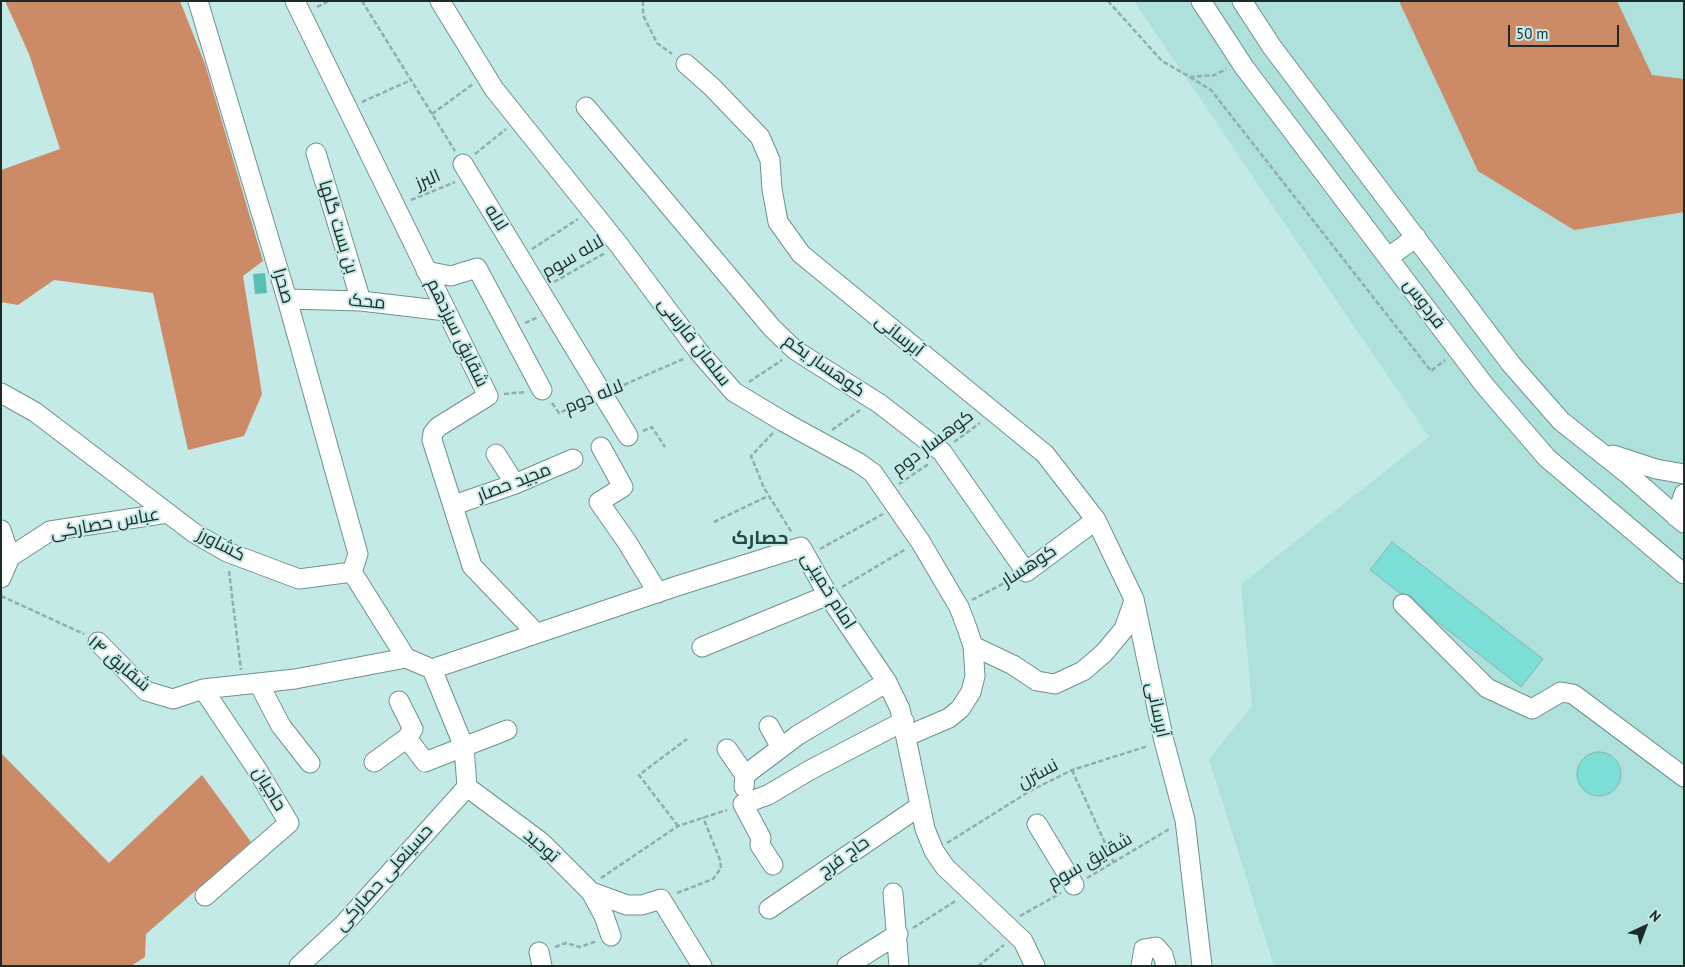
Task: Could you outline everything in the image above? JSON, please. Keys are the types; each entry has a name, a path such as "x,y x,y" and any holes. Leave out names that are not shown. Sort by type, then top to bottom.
{"street":[{"name":"صحرا","path":"198,1 288,299 358,554 352,572"},
{"name":"شقایق سیزدهم","path":"295,1 488,396 438,426 433,433 432,440 472,566 536,633"},
{"name":"سلمان فارسی","path":"440,1 485,75 518,119 620,245 699,352 734,392 859,463 873,473 920,541 958,607 973,646"},
{"name":"فردوس","path":"1201,1 1240,61 1485,386 1547,458 1684,574"},
{"name":"فردوس","path":"1242,1 1272,47 1512,364 1561,422 1630,475 1680,520"},
{"name":"آبرسانی","path":"686,64 712,87 760,137 770,160 772,190 778,222 801,254 1045,454 1096,520 1134,599 1164,741 1185,820 1202,966"},
{"name":"کوهسار یکم","path":"586,107 772,328 795,350 874,400 942,452 1026,572"},
{"name":"بن بست گلها","path":"316,153 361,301"},
{"name":"لاله","path":"466,170 628,436"},
{"path":"1389,257 1416,237"},
{"name":"لاله دوم","path":"426,271 451,276 477,268 542,390"},
{"name":"محک","path":"288,299 361,301 446,311"},
{"name":"کشاورز","path":"1,393 35,412 194,533 227,552 299,579 352,572"},
{"path":"601,447 623,487 599,502 628,542 658,593"},
{"path":"1597,450 1656,469 1684,474"},
{"path":"496,454 514,484"},
{"name":"مجید حصار","path":"454,505 514,484 573,459"},
{"path":"1680,520 1684,494"},
{"name":"عباس حصارکی","path":"1,578 10,557 50,531 168,513"},
{"name":"کوهسار","path":"1026,572 1096,520"},
{"path":"1,530 4,548"},
{"name":"امام خمینی","path":"432,669 658,593 804,552 828,595 887,682 906,729 925,829 934,851 945,868 1023,941 1035,966"},
{"path":"352,572 406,658 432,669 464,747 466,787"},
{"path":"702,647 828,595"},
{"path":"743,804 814,777 906,729 949,718 960,709 971,692 975,676 973,646 1013,665 1037,681 1055,684 1084,671 1104,653 1124,630 1134,599"},
{"path":"1403,604 1487,688 1532,709 1561,692 1573,694 1684,777"},
{"name":"شقایق ۱۴","path":"98,642 146,691 173,699 203,689 251,685 406,658"},
{"path":"745,775 780,746 887,682"},
{"path":"251,685 310,763"},
{"name":"حاجیان","path":"203,689 256,768 289,823 205,896"},
{"path":"374,762 407,738 413,729 400,701"},
{"path":"769,726 780,746"},
{"path":"407,738 425,762 507,730"},
{"path":"727,749 745,775 743,804 761,838 760,845 773,865"},
{"name":"توحید","path":"466,787 541,842 589,890 627,905 642,905 661,899"},
{"name":"حسینعلی حصارکی","path":"299,966 343,925 466,787"},
{"name":"حاج فرج","path":"769,909 920,806"},
{"path":"1037,824 1074,885"},
{"path":"589,890 604,916 611,936"},
{"path":"894,893 899,966"},
{"path":"661,899 702,966"},
{"path":"847,966 898,937"},
{"path":"1141,966 1144,949 1156,947 1164,955 1166,966"}],"path":[{"path":"362,1 466,170"},
{"path":"643,1 643,15 657,43 686,64"},
{"path":"1108,1 1162,61 1211,90 1431,371 1458,350"},
{"path":"1190,76 1215,75 1240,61"},
{"path":"432,114 485,75"},
{"path":"347,108 411,80"},
{"name":"البرز","path":"396,207 466,170 518,119"},
{"path":"520,257 591,210"},
{"name":"لاله سوم","path":"539,290 620,245"},
{"path":"510,329 552,311"},
{"path":"734,392 795,350"},
{"name":"لاله دوم","path":"542,390 559,413 699,352"},
{"path":"488,396 542,390"},
{"path":"818,440 874,400"},
{"name":"کوهسار دوم","path":"804,552 892,499 916,473 994,414"},
{"path":"784,422 751,456 768,496 804,552"},
{"path":"652,427 665,447"},
{"path":"714,522 768,496"},
{"path":"828,595 920,541"},
{"path":"227,552 251,685"},
{"name":"کوهسار","path":"958,607 1026,572"},
{"name":"شقایق ۱۴","path":"1,596 98,642"},
{"path":"678,826 640,774 687,739"},
{"name":"نسترن","path":"934,851 1030,791 1072,770 1164,741"},
{"path":"1072,770 1114,863"},
{"path":"589,890 678,826 743,804"},
{"path":"661,899 713,879 720,868 720,860 703,817"},
{"name":"شقایق سوم","path":"978,966 1011,929 1074,885 1185,820"},
{"path":"898,937 970,890"},
{"path":"540,959 566,943 580,948 611,936"}],"shaded area":[{"path":"5,1 180,1 205,64 263,261 243,276 262,394 244,436 188,450 153,293 54,280 18,305 1,302 1,170 60,149 29,54"},
{"path":"1134,1 1684,1 1684,966 1274,966 1209,759 1252,706 1241,584 1429,437"},
{"path":"1399,1 1617,1 1652,75 1684,79 1684,212 1574,230 1478,171"},
{"path":"1,753 109,863 202,775 251,842 146,934 145,957 131,966 1,966"}],"water":[{"path":"265,273 267,293 255,294 253,274"}],"building":[{"path":"1392,542 1543,659 1521,687 1435,620 1411,596 1400,593 1370,570"},
{"path":"1595,752 1603,752 1615,758 1621,774 1615,790 1603,796 1595,796 1583,790 1577,778 1577,770 1583,758"}],"district":[{"name":"حصارک","path":"760,539"}]}
